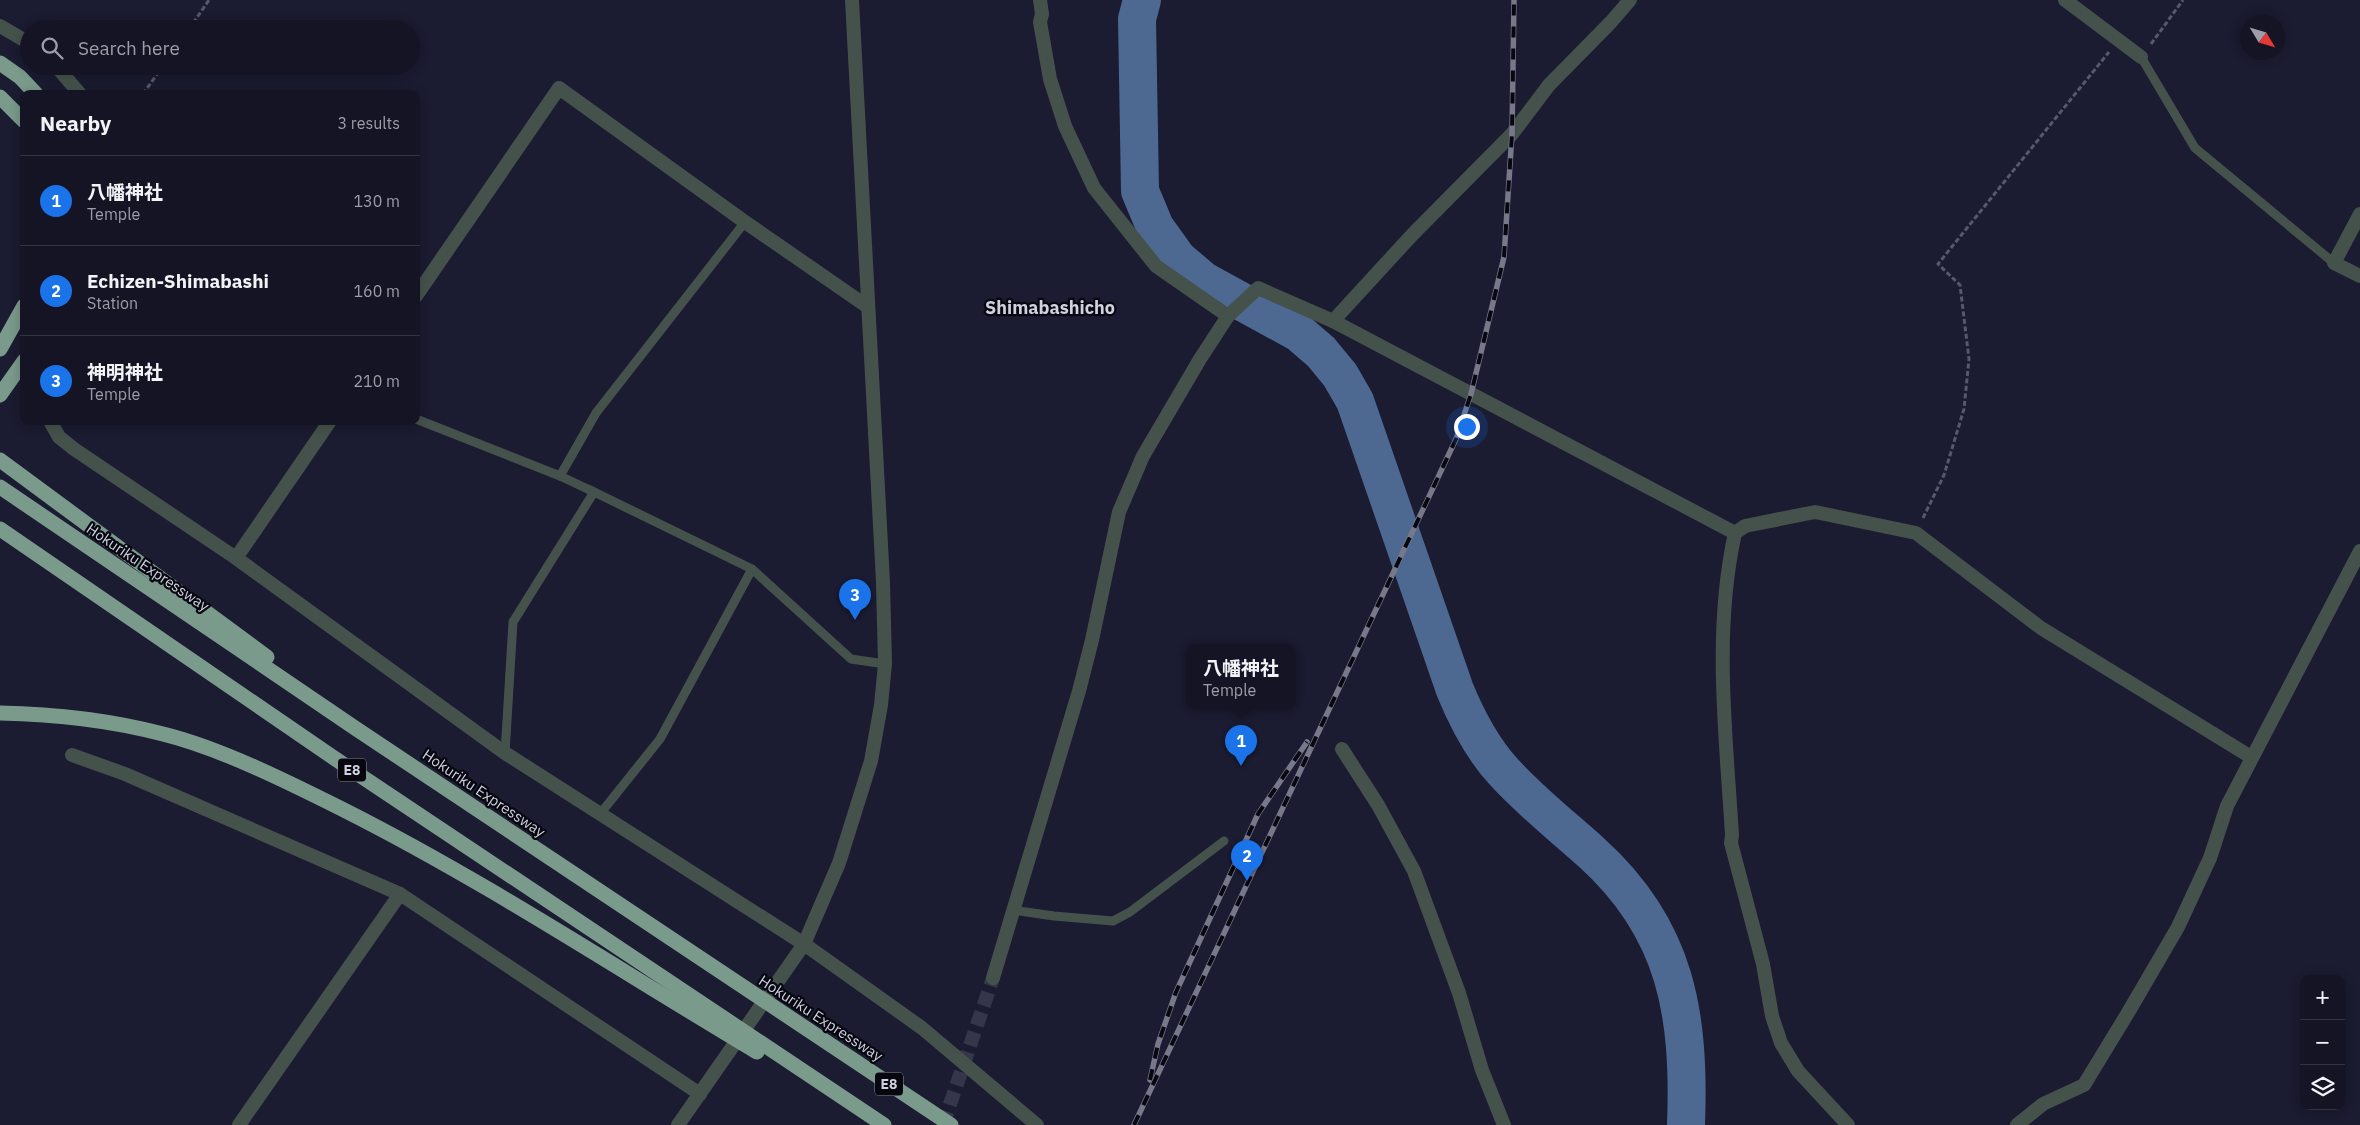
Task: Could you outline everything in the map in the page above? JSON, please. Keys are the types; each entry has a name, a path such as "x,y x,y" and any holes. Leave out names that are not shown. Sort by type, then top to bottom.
{"highway":[{"path":"0,63 32,90"},
{"path":"0,98 20,117"},
{"path":"0,349 20,313"},
{"path":"0,395 20,367"},
{"path":"0,460 274,662 356,728"},
{"name":"Hokuriku Expressway","path":"3,488 356,728 951,1125"},
{"name":"E8","path":"0,529 702,1012 883,1125"},
{"path":"0,713 64,716 108,722 164,734 216,752 302,789 394,835 702,1012"}],"street":[{"path":"678,1125 804,944 839,862 871,761 881,705 885,664 884,582 852,0"},
{"path":"1040,0 1042,14 1040,22 1050,80 1065,126 1094,188 1156,266 1232,312"},
{"path":"1333,321 1412,235 1512,134 1549,85 1612,22 1630,0"},
{"path":"2066,0 2141,57"},
{"path":"0,26 20,38"},
{"path":"64,75 77,90"},
{"path":"420,290 559,88 745,222 868,307"},
{"path":"2360,214 2334,263 2360,276"},
{"path":"993,978 1079,690 1092,640 1119,512 1144,456 1232,312 1258,288 1333,321 1735,533"},
{"path":"52,425 59,436 74,449 236,558 504,753 804,944 922,1028 1037,1125"},
{"path":"236,558 327,425"},
{"path":"1848,1125 1798,1071 1781,1043 1772,1016 1763,964 1731,843 1722,667 1730,558 1735,533 1745,526 1815,512 1916,533 2041,628 2251,757"},
{"path":"2017,1125 2043,1104 2084,1085 2178,927 2210,858 2227,806 2360,551"},
{"path":"1342,749 1378,805 1414,871 1459,993 1482,1070 1504,1125"},
{"path":"72,755 125,774 400,894 700,1094"},
{"path":"239,1125 400,894"}],"lane":[{"path":"2141,57 2195,148 2334,263"},
{"path":"560,476 596,413 745,222"},
{"path":"420,421 560,476 752,569 851,659 885,664"},
{"path":"504,753 513,622 594,492"},
{"path":"600,814 660,739 752,569"},
{"path":"1013,910 1054,916 1113,920 1130,912 1224,841"}],"path":[{"path":"195,20 209,0"},
{"path":"2141,57 2183,0"},
{"path":"1916,533 1944,476 1964,409 1969,359 1960,285 1938,264 2119,40"},
{"path":"146,90 157,75"}],"waterway":[{"path":"1142,0 1137,19 1140,191 1155,227 1178,259 1204,281 1299,333 1321,352 1340,375 1355,401 1455,690 1475,732 1495,762 1513,782 1592,853 1621,882 1643,913 1660,944 1672,977 1680,1011 1685,1047 1687,1085 1686,1125"}],"tunnel":[{"path":"943,1125 993,978"}],"railway":[{"path":"1134,1125 1456,439 1471,394 1504,257 1512,134 1514,0"},
{"path":"1150,1080 1158,1044 1176,992 1258,814 1307,742"}],"place":[{"name":"神明神社","path":"855,620"},
{"name":"八幡神社","path":"1241,766"},
{"name":"Echizen-Shimabashi","path":"1247,881"}],"district":[{"name":"Shimabashicho","path":"1050,307"}]}
